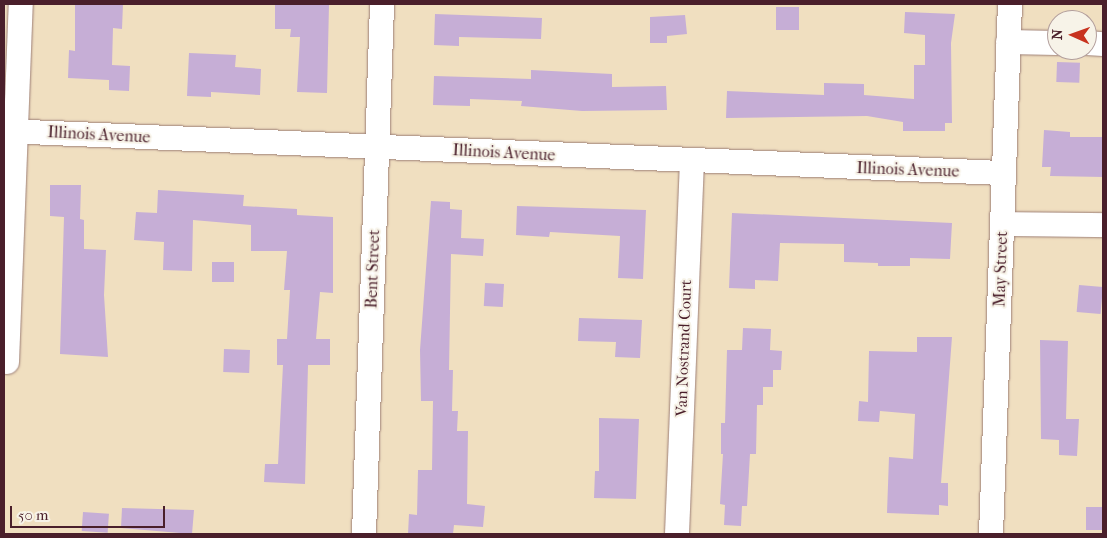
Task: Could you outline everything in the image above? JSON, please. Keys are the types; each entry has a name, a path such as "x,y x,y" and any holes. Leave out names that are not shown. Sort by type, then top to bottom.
{"street":[{"path":"7,362 10,131 21,4"},
{"name":"Bent Street","path":"364,534 382,4"},
{"name":"May Street","path":"991,534 1010,4"},
{"path":"1008,42 1047,43"},
{"name":"Illinois Avenue","path":"10,131 692,162 1003,173"},
{"name":"Van Nostrand Court","path":"677,534 692,162"},
{"path":"1003,224 1103,225"}],"building":[{"path":"75,4 123,4 122,29 113,28 112,65 130,66 129,91 109,90 109,80 68,78 69,50 75,51"},
{"path":"275,4 329,5 327,93 297,92 300,37 290,37 291,29 275,29"},
{"path":"776,7 799,7 799,30 776,30"},
{"path":"905,12 955,14 951,43 952,123 945,123 945,131 903,131 903,122 867,116 726,118 727,91 824,95 824,83 864,84 864,95 914,99 914,65 925,65 925,35 904,33"},
{"path":"435,14 542,18 541,39 459,37 459,46 434,45"},
{"path":"685,15 687,34 667,36 667,43 650,43 650,17"},
{"path":"189,53 236,55 235,67 261,69 260,95 211,92 211,97 187,96"},
{"path":"1057,62 1080,63 1079,83 1056,82"},
{"path":"531,70 612,74 612,87 666,86 667,110 582,111 521,106 522,101 470,99 470,106 433,105 434,76 531,79"},
{"path":"1044,130 1070,132 1070,137 1103,137 1103,177 1050,176 1051,167 1042,167"},
{"path":"50,185 81,185 80,219 84,220 84,249 106,250 104,295 108,357 60,354 64,217 50,216"},
{"path":"158,190 244,195 243,206 297,209 297,215 333,217 333,293 320,292 316,339 330,339 330,365 308,365 305,484 264,482 265,464 278,464 283,365 277,365 277,339 287,339 290,290 284,290 287,251 251,251 251,225 193,220 192,271 163,270 164,242 134,240 136,212 157,213"},
{"path":"431,201 450,202 450,209 462,210 461,238 484,239 483,256 451,254 449,370 453,370 452,411 458,411 457,431 468,431 467,504 485,506 483,527 454,525 453,534 408,534 409,514 417,515 418,470 432,470 433,401 421,401 420,350"},
{"path":"517,206 646,210 643,279 618,278 620,236 550,232 549,237 516,235"},
{"path":"732,213 952,223 950,259 910,258 910,266 878,266 878,263 844,262 844,244 780,243 778,281 755,280 755,289 729,288"},
{"path":"212,262 234,262 234,282 212,282"},
{"path":"485,283 504,284 503,307 484,306"},
{"path":"1079,285 1103,287 1101,314 1077,312"},
{"path":"579,318 642,320 640,358 615,357 616,342 578,341"},
{"path":"743,328 771,329 770,350 782,351 781,370 773,370 773,387 763,387 763,405 757,405 756,454 750,454 747,506 742,506 741,526 724,525 725,505 720,504 723,454 721,454 721,423 725,423 727,350 742,350"},
{"path":"917,337 952,337 941,483 948,483 948,506 939,505 939,515 887,513 889,457 913,459 915,414 880,411 879,422 858,421 859,401 868,402 869,351 917,352"},
{"path":"1040,340 1068,341 1066,419 1079,419 1077,456 1059,455 1059,440 1041,439"},
{"path":"224,349 250,350 249,373 223,372"},
{"path":"599,418 639,419 636,499 594,498 595,471 599,471"},
{"path":"1086,507 1103,507 1103,530 1086,530"},
{"path":"122,508 194,510 192,534 121,528"},
{"path":"83,512 109,514 108,533 82,531"}]}
